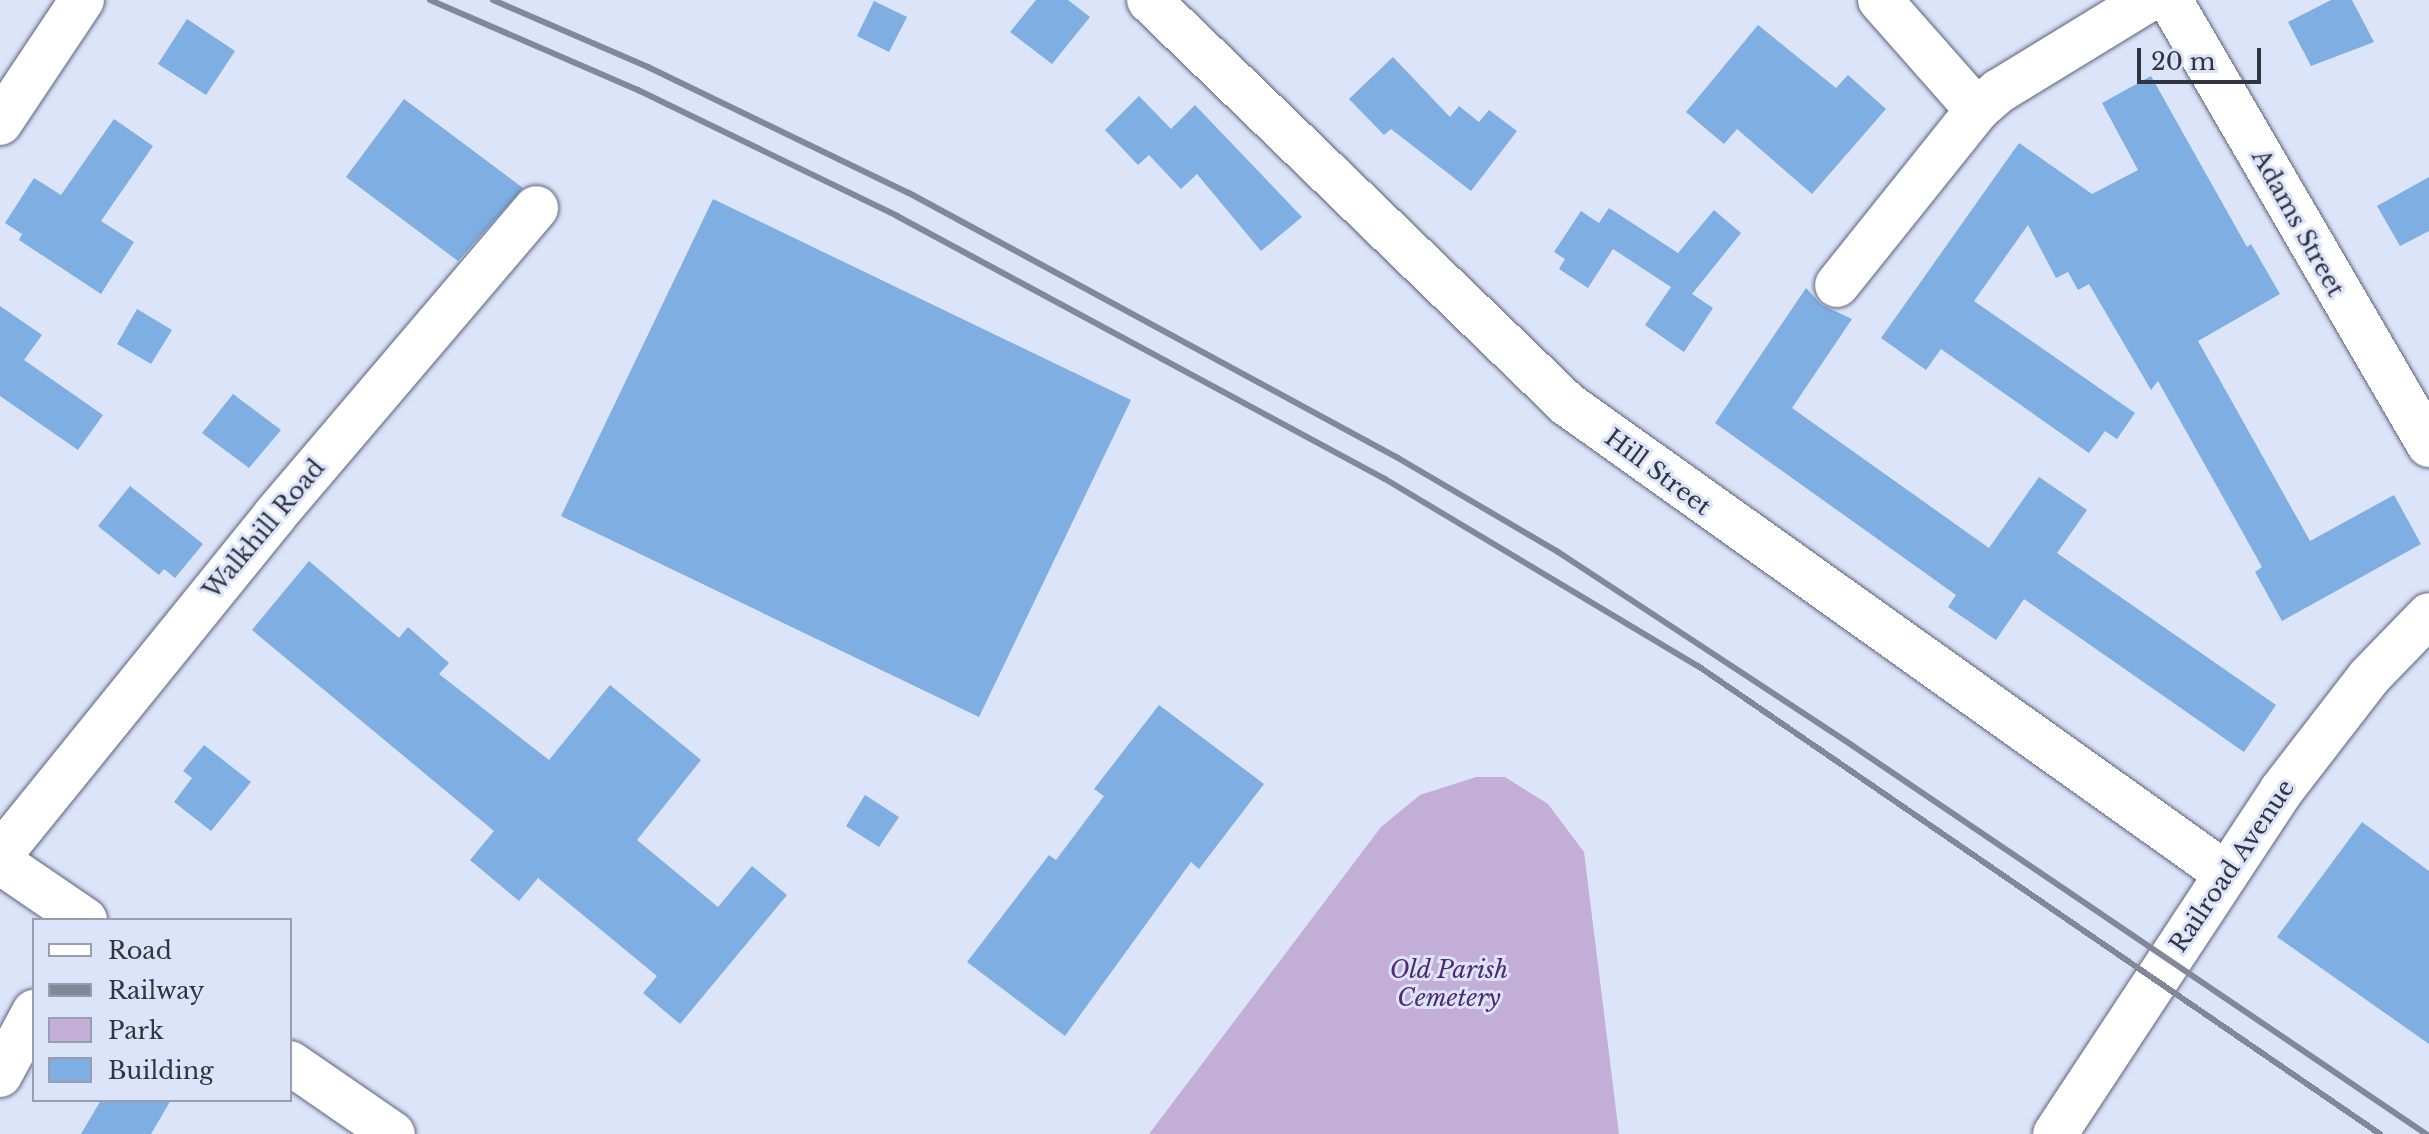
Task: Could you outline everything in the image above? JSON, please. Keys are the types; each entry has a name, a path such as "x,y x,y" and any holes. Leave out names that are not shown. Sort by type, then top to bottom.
{"street":[{"path":"0,123 82,0"},
{"name":"Hill Street","path":"1149,0 1567,404 2225,873"},
{"path":"1880,0 1977,110"},
{"path":"1837,285 1977,110 1999,91 2148,0"},
{"name":"Adams Street","path":"2170,0 2429,445"},
{"name":"Walkhill Road","path":"0,855 282,506 536,208"},
{"name":"Railroad Avenue","path":"2055,1134 2225,873 2323,735 2429,615"},
{"path":"0,862 82,918"},
{"path":"0,1075 32,1016"},
{"path":"292,1064 393,1134"}],"green space":[{"name":"Old Parish Cemetery","path":"1476,777 1505,777 1548,804 1584,852 1619,1134 1149,1134 1381,827 1420,795"}],"building":[{"path":"1036,0 1068,0 1090,17 1052,64 1010,32"},
{"path":"2331,0 2352,0 2374,42 2311,66 2288,22"},
{"path":"874,1 907,17 889,52 857,36"},
{"path":"187,19 235,51 206,95 158,64"},
{"path":"1758,25 1836,88 1848,75 1886,109 1812,194 1737,129 1724,144 1686,112"},
{"path":"1393,57 1450,117 1459,106 1479,122 1489,110 1517,131 1471,191 1391,129 1384,135 1349,99"},
{"path":"2151,76 2247,247 2251,244 2280,294 2198,341 2310,541 2394,495 2421,544 2282,621 2255,572 2262,567 2158,381 2151,390 2089,284 2078,290 2068,272 2056,278 2028,225 1974,301 2135,413 2117,439 2105,431 2089,453 1941,349 1926,370 1881,338 2019,143 2092,194 2138,170 2102,103"},
{"path":"1139,96 1171,129 1195,105 1302,217 1261,251 1197,174 1181,189 1149,155 1138,165 1105,130"},
{"path":"404,99 523,188 458,261 346,177"},
{"path":"114,119 153,146 101,221 134,242 101,294 19,240 22,234 5,223 34,178 61,195"},
{"path":"2429,177 2429,231 2400,246 2377,206"},
{"path":"713,199 1131,400 979,717 561,516"},
{"path":"1609,208 1678,253 1714,210 1741,233 1692,294 1713,308 1684,352 1645,325 1671,287 1613,249 1588,288 1559,269 1565,259 1554,252 1581,211 1599,223"},
{"path":"1806,288 1822,305 1852,319 1792,408 1989,548 2039,477 2087,510 2057,553 2276,705 2244,752 2024,599 1996,640 1948,607 1956,595 1715,423"},
{"path":"0,306 42,335 24,360 103,415 78,450 0,396"},
{"path":"137,309 172,330 151,364 117,344"},
{"path":"233,394 281,430 249,468 202,433"},
{"path":"130,486 203,544 175,578 164,569 159,575 98,526"},
{"path":"309,561 399,638 408,627 449,663 439,674 549,760 610,685 701,760 637,840 718,907 752,866 787,895 680,1024 643,993 657,976 538,878 519,901 470,860 494,831 252,630"},
{"path":"1159,705 1264,784 1199,869 1191,862 1065,1036 967,962 1049,855 1056,860 1104,796 1094,789"},
{"path":"204,745 251,782 211,831 174,802 192,778 183,771"},
{"path":"865,795 899,817 879,847 846,826"},
{"path":"2362,822 2429,871 2429,1044 2277,937"},
{"path":"100,1102 170,1102 151,1134 81,1134"}],"railway":[{"path":"430,0 638,90 897,216 1385,479 1698,666 2380,1134"},
{"path":"493,0 648,67 909,193 1398,458 1558,552 1853,746 2426,1134"}]}
